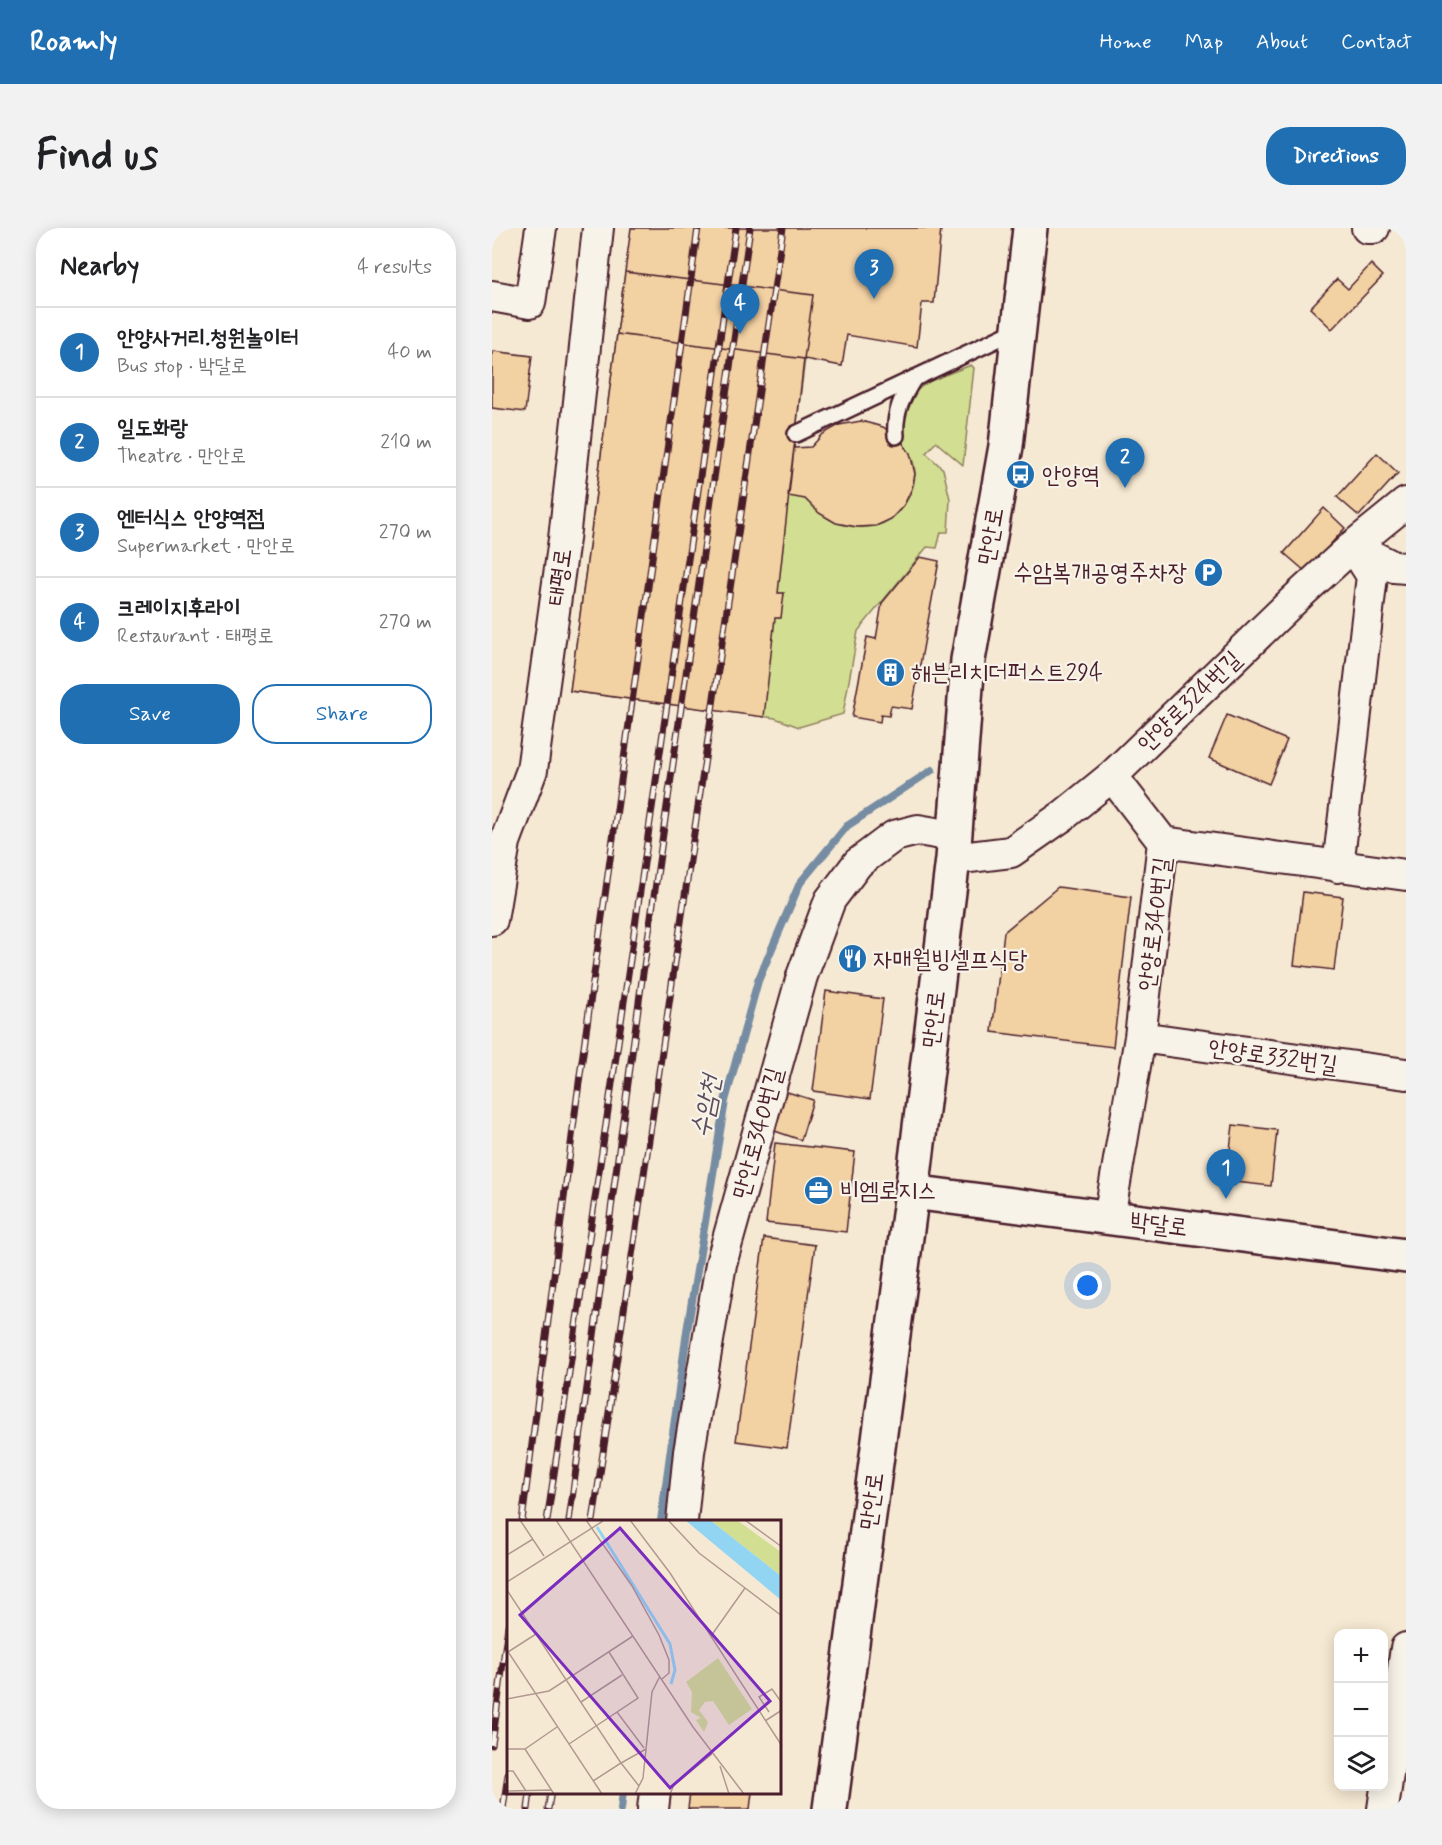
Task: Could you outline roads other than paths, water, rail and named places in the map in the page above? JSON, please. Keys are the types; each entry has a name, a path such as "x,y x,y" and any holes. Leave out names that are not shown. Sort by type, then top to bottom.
{"street":[{"path":"492,296 530,303 541,228"},
{"name":"태평로","path":"492,920 498,843 532,770 564,539 598,228"},
{"name":"만안로","path":"830,1809 912,1192 953,847 968,660 1006,446 1030,228"},
{"path":"1367,228 1374,228"},
{"name":"안양로324번길","path":"953,847 1011,852 1064,815 1112,776 1353,546 1406,503"},
{"path":"1353,546 1394,567 1406,568"},
{"path":"1338,867 1372,576 1353,546"},
{"path":"1112,776 1163,842"},
{"name":"만안로340번길","path":"682,1520 689,1452 721,1264 802,976 830,900 858,863 894,836 918,830 953,847"},
{"name":"안양로340번길","path":"1109,1218 1140,1037 1163,842 1406,875"},
{"name":"안양로332번길","path":"1140,1037 1406,1074"},
{"name":"박달로","path":"912,1192 1406,1256"},
{"path":"1383,1809 1406,1648"},
{"path":"653,1809 655,1794"}],"lane":[{"path":"796,434 1019,329"},
{"path":"896,436 895,423 900,400 914,378"}],"waterway":[{"name":"수암천","path":"661,1520 687,1331 725,1101 758,981 800,883 847,826 932,770"},
{"name":"수암천","path":"621,1809 623,1794"}],"railway":[{"path":"522,1520 580,1075 698,228"},
{"path":"547,1520 736,228"},
{"path":"569,1520 640,994 750,228"},
{"path":"593,1520 783,228"},
{"path":"492,1745 507,1633"},
{"path":"503,1809 507,1781"},
{"path":"528,1809 530,1794"},
{"path":"548,1809 551,1794"}],"place":[{"name":"엔터식스 안양역점","path":"874,299"},
{"name":"크레이지후라이","path":"740,334"},
{"name":"안양역","path":"1021,475"},
{"name":"일도화랑","path":"1125,488"},
{"name":"수암복개공영주차장","path":"1208,572"},
{"name":"해븐리치더퍼스트294","path":"890,672"},
{"name":"자매월빙셀프식당","path":"852,959"},
{"name":"비엠로지스","path":"819,1190"},
{"name":"안양사거리.청원놀이터","path":"1226,1199"}]}
